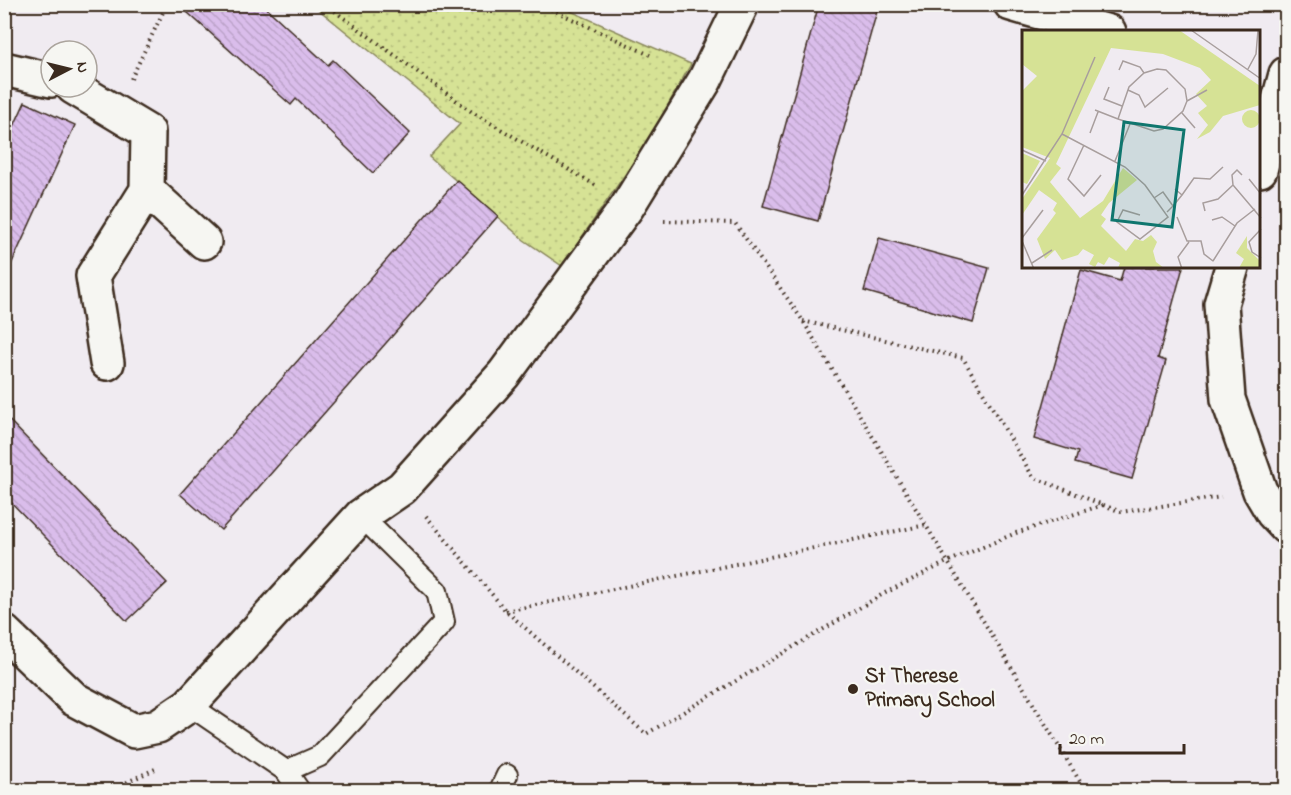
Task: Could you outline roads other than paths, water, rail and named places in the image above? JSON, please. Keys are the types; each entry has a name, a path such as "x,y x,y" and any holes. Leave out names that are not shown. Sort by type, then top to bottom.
{"street":[{"path":"4,632 74,699 134,731 158,726 189,705 361,516 402,488 504,374 627,207 705,80 742,4"},
{"path":"1011,4 1102,30"},
{"path":"4,69 39,77"},
{"path":"1261,164 1277,76"},
{"path":"94,99 148,132 147,190 93,276 107,363"},
{"path":"147,190 204,242"},
{"path":"1232,268 1221,304 1228,399 1260,491 1273,513 1287,527"}],"lane":[{"path":"286,771 320,756 444,622 437,591 361,516"},
{"path":"189,705 286,771 299,790"}],"place":[{"name":"St Therese Primary School","path":"853,689"}]}
